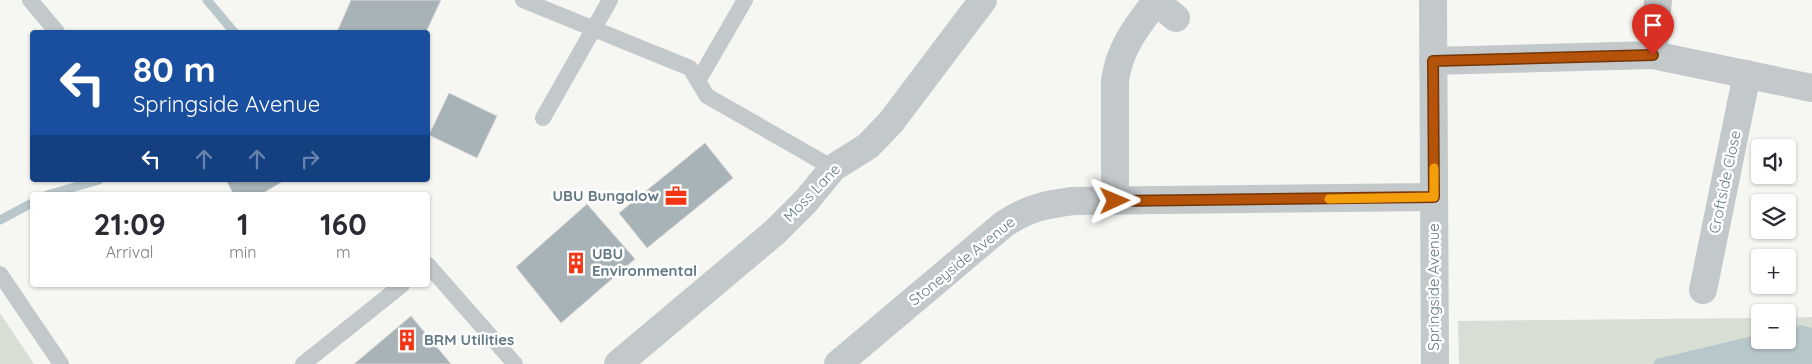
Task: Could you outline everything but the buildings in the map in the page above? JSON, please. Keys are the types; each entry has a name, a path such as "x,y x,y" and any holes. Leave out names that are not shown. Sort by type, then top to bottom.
{"street":[{"name":"Moss Lane","path":"618,364 775,232 833,168 868,146 891,122 983,0"},
{"name":"Springside Avenue","path":"1433,0 1435,364"},
{"path":"1653,55 1658,0"},
{"path":"1115,201 1115,80 1118,61 1133,31 1163,7"},
{"path":"1433,61 1653,55 1812,88"},
{"name":"Croftside Close","path":"1703,290 1747,74"},
{"name":"Stoneyside Avenue","path":"838,364 985,240 1024,211 1073,201 1434,197"}],"lane":[{"path":"30,0 55,30"},
{"path":"523,0 690,68 707,96 833,168"},
{"path":"543,118 610,0"},
{"path":"698,81 745,0"},
{"path":"430,267 515,364"},
{"path":"0,274 61,364"},
{"path":"303,364 399,287"}],"shaded area":[{"path":"0,313 34,364 0,364"},
{"path":"1812,317 1812,328 1801,325 1796,326 1796,318"},
{"path":"1751,318 1751,336 1656,359 1653,364 1459,364 1458,321"},
{"path":"1801,325 1812,328 1812,364 1653,364 1656,359 1751,336 1751,349 1796,349 1796,326"}],"waterway":[{"path":"207,0 232,30"},
{"path":"57,192 92,182"},
{"path":"0,220 30,204"}],"slow traffic":[{"path":"1329,199 1434,197 1434,168"}],"place":[{"name":"UBU Bungalow","path":"676,196"},
{"name":"UBU Environmental","path":"576,263"},
{"name":"BRM Utilities","path":"407,340"}],"route":[{"path":"1115,201 1434,197 1433,61 1653,55"}]}
